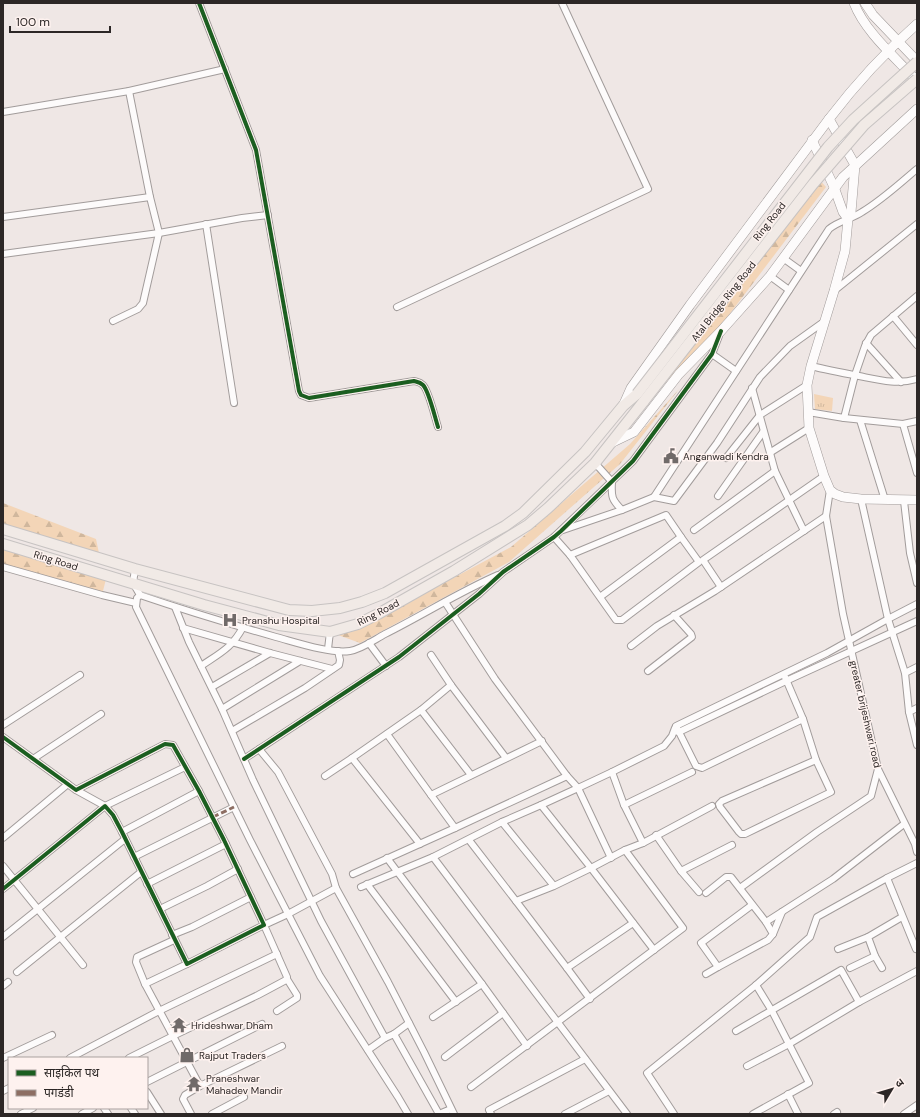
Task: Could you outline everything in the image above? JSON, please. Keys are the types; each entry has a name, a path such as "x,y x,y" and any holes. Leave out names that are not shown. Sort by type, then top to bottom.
{"main road":[{"name":"Ring Road","path":"3,529 135,569 289,610 312,611 340,608 362,602 385,593 505,526 523,513 585,452 623,406 637,394 828,147 853,120 917,62"},
{"name":"Atal Bridge Ring Road","path":"644,401 831,162 864,125 917,80"},
{"name":"Ring Road","path":"3,544 204,605 279,625 330,632 358,624 378,614 454,571 517,532 548,508 594,463 644,401"}],"street":[{"path":"199,3 256,150 299,391 301,395 309,398 414,381 422,384 426,390 438,427"},
{"path":"396,307 648,189 562,3"},
{"path":"854,3 857,12 875,37 917,80"},
{"path":"865,3 872,16 899,41 917,62"},
{"path":"623,406 631,388 690,304 812,140 849,92 889,50 917,24"},
{"path":"3,112 129,91 225,69"},
{"path":"113,321 138,309 142,303 159,233 150,197 129,91"},
{"path":"611,443 634,432 679,374 721,331 770,276 834,187 855,165 917,109"},
{"path":"829,119 855,165 851,212 848,220 845,251 811,366 807,385 809,428 824,476 830,490 835,494 843,497 861,499 904,501 917,500"},
{"path":"812,140 834,187 843,212 848,220"},
{"path":"654,497 829,229 834,224 848,220 862,213 917,169"},
{"path":"3,217 150,197"},
{"path":"3,254 159,233 242,218 268,216"},
{"path":"206,224 234,403"},
{"path":"834,291 917,224"},
{"path":"783,258 801,271"},
{"path":"770,276 789,290"},
{"path":"844,418 854,375 866,343 871,335 917,296"},
{"path":"893,316 917,346"},
{"path":"561,531 622,510 654,497 674,501 717,443 760,377 790,346 825,321"},
{"path":"244,759 399,658 479,594 503,572 561,531 633,461 712,354 721,331"},
{"path":"866,343 901,382"},
{"path":"712,354 736,371"},
{"path":"811,366 834,372 891,382 917,380"},
{"path":"726,458 760,415 807,385"},
{"path":"752,388 760,415 763,432 771,452 775,472 804,531"},
{"path":"808,412 844,418 903,424 917,421"},
{"path":"860,420 885,500"},
{"path":"903,424 917,473"},
{"path":"771,452 809,428"},
{"path":"718,496 763,432"},
{"path":"594,463 612,482 611,493 613,502 622,510"},
{"path":"694,530 775,472"},
{"path":"721,587 703,560 824,476"},
{"name":"greater brijeshwari road","path":"830,490 826,516 843,614 878,769 917,852"},
{"path":"861,499 888,619 905,673 909,712 917,745"},
{"path":"904,501 910,553 917,583"},
{"path":"554,537 570,555 616,620 622,620 699,562 666,515 570,555"},
{"path":"631,646 674,615 721,587 826,516"},
{"path":"600,597 681,537"},
{"path":"910,553 917,553"},
{"path":"3,567 136,603"},
{"path":"135,569 133,583 140,594 175,607 300,644 338,651 349,651 359,648 474,585 503,572"},
{"path":"140,594 136,607 288,914 320,976 398,1096 408,1114"},
{"path":"445,602 495,679 578,788 611,858"},
{"path":"456,1002 364,886 469,840 502,822 542,805 664,746 676,730 784,673 827,653 917,604"},
{"path":"175,607 183,628 321,921 385,1038"},
{"path":"648,670 692,638 691,634 674,615"},
{"path":"676,730 917,621"},
{"path":"201,666 234,642 243,627"},
{"path":"183,628 332,670"},
{"path":"328,650 330,632"},
{"path":"369,643 386,666"},
{"path":"232,731 339,665 340,660 338,651"},
{"path":"212,687 270,653"},
{"path":"827,653 829,661"},
{"path":"431,655 451,685 506,758"},
{"path":"222,709 300,661"},
{"path":"905,673 917,667"},
{"path":"784,673 786,681 803,719 816,760 831,792 741,834 719,804 722,801 816,760"},
{"path":"3,724 80,675"},
{"path":"325,776 421,710 451,685"},
{"path":"909,712 917,708"},
{"path":"421,710 471,775"},
{"path":"33,759 101,714"},
{"path":"676,730 696,766 702,768 803,719"},
{"path":"387,734 455,828"},
{"path":"4,739 76,790 105,806 113,815 187,964"},
{"path":"431,795 542,741"},
{"path":"76,790 165,744 173,745 213,817 264,925 287,979 297,995 297,998 277,1011"},
{"path":"259,749 278,772 332,874 336,888 409,1023 444,1091 453,1112 439,1114 394,1034"},
{"path":"352,758 420,844"},
{"path":"3,889 105,806 185,767"},
{"path":"740,888 817,832 871,796 878,769"},
{"path":"612,772 624,805 643,843"},
{"path":"624,805 692,772"},
{"path":"353,874 568,776"},
{"path":"3,838 68,784"},
{"path":"122,832 199,791"},
{"path":"542,805 654,950"},
{"path":"516,901 554,886 625,850 643,843 712,806"},
{"path":"134,857 234,807"},
{"path":"502,822 554,886"},
{"path":"766,922 833,879 904,824"},
{"path":"656,835 681,871 699,892"},
{"path":"3,937 125,839"},
{"path":"469,840 590,999"},
{"path":"147,884 226,844"},
{"path":"681,871 732,845"},
{"path":"471,1088 683,928 625,850"},
{"path":"432,857 627,1114"},
{"path":"387,858 527,1046"},
{"path":"674,1114 647,1073 756,985 810,937 816,917 917,863"},
{"path":"3,866 83,965"},
{"path":"160,909 238,869"},
{"path":"17,972 142,872"},
{"path":"706,893 729,877 731,878 774,934"},
{"path":"887,878 916,949"},
{"path":"145,984 288,914 336,888"},
{"path":"200,1086 145,984 136,962 138,956 251,897"},
{"path":"718,967 701,943 752,905"},
{"path":"706,974 768,940 774,934 782,912"},
{"path":"838,949 868,937 902,917"},
{"path":"567,968 633,923"},
{"path":"868,937 875,956 882,968"},
{"path":"72,1057 159,1011 277,954"},
{"path":"850,968 875,956"},
{"path":"736,1031 841,970 859,1002"},
{"path":"747,1066 789,1044 859,1002 917,971"},
{"path":"131,1057 258,995 287,979"},
{"path":"434,1017 482,984"},
{"path":"753,1114 809,1083 772,1011 756,985"},
{"path":"445,1057 503,1013"},
{"path":"368,1050 409,1023"},
{"path":"148,1081 262,1024"},
{"path":"3,1058 52,1035"},
{"path":"191,1114 183,1099 185,1095 200,1086 282,1046"},
{"path":"491,1114 489,1110 585,1058"},
{"path":"565,1114 609,1091"},
{"path":"148,1094 161,1114"},
{"path":"788,1094 798,1114"},
{"path":"212,1114 244,1097"},
{"path":"904,1114 917,1106"},
{"path":"21,1114 31,1109"},
{"path":"82,1114 91,1109"}],"green space":[{"path":"817,177 826,187 722,324 659,389"},
{"path":"680,388 620,464 509,562 360,643 338,635 390,612 511,547 630,444"},
{"path":"814,394 833,398 832,411 815,409"},
{"path":"3,503 96,539 100,558 3,529"},
{"path":"3,544 107,575 102,595 3,567"}],"marked path":[{"path":"213,817 234,807"}],"cycle path":[{"path":"199,3 256,150 299,391 301,395 309,398 414,381 419,382 425,388 430,399 438,427"},
{"path":"244,759 399,657 479,594 503,572 561,531 633,461 712,354 721,331"},
{"path":"3,737 76,790 165,744 173,745 224,840 264,925 187,964 122,832 113,815 105,806 3,889"}],"place":[{"name":"Anganwadi Kendra","path":"671,456"},
{"name":"Pranshu Hospital","path":"230,620"},
{"name":"Hrideshwar Dham","path":"179,1025"},
{"name":"Rajput Traders","path":"187,1055"},
{"name":"Praneshwar Mahadev Mandir","path":"194,1084"}]}
